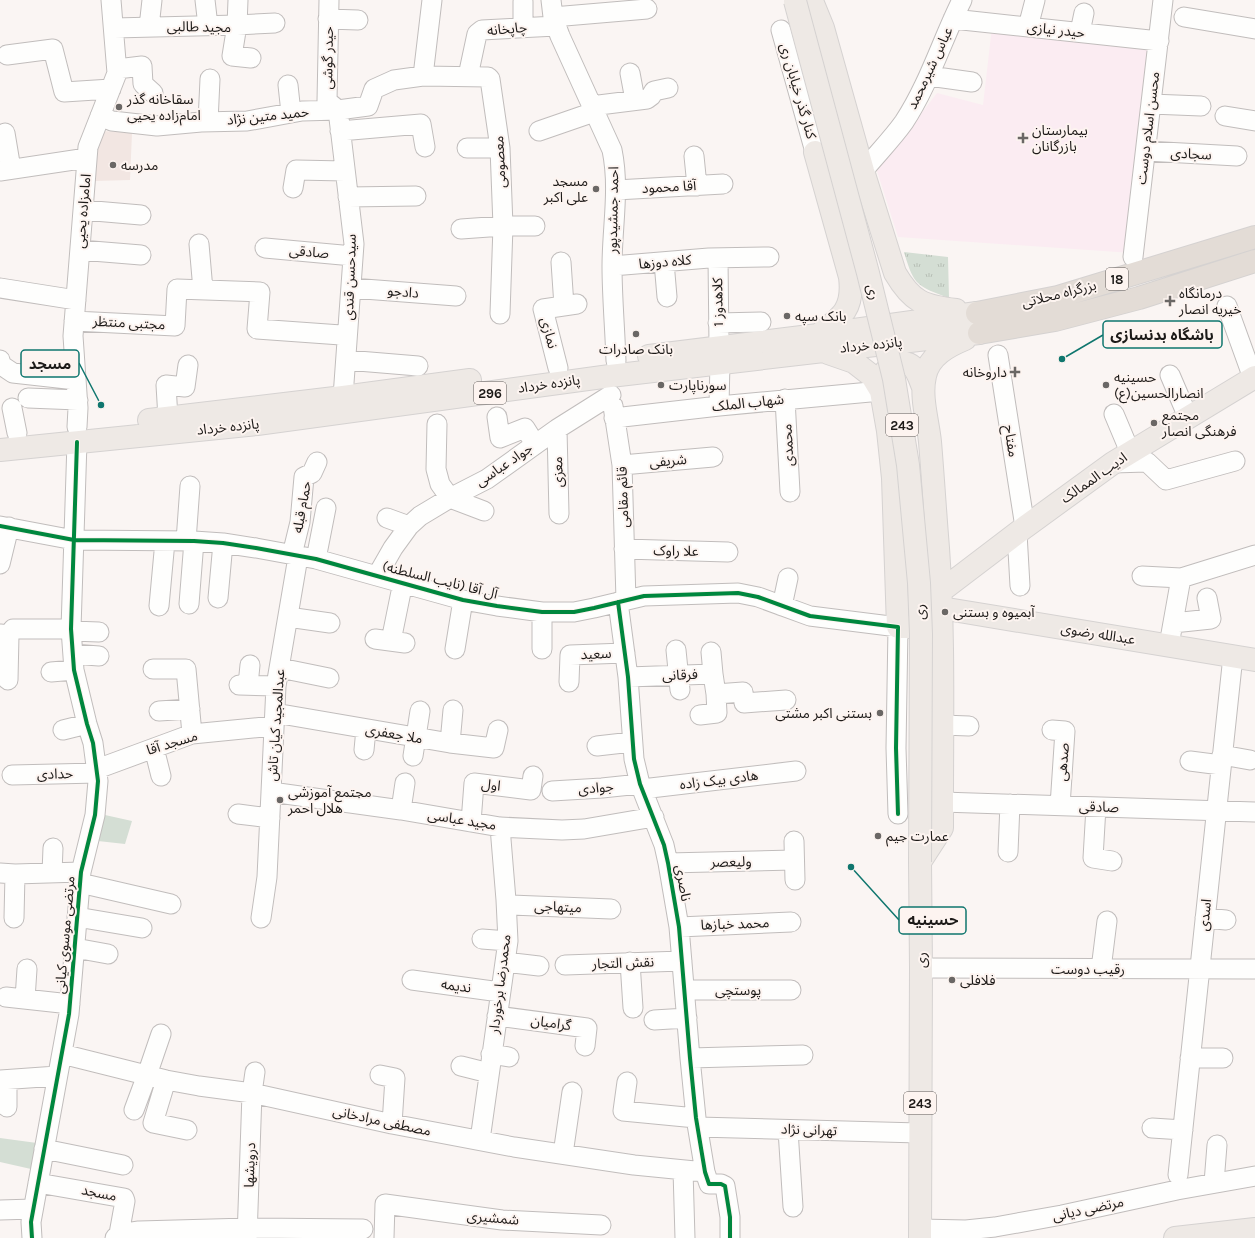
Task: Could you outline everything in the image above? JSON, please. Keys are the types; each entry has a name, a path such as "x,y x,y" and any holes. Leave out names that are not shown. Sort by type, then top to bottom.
{"highway":[{"name":"بزرگراه محلاتی","path":"978,323 1255,237"},
{"path":"1175,261 1167,271 1166,277 1170,282 1182,285"},
{"name":"بزرگراه محلاتی","path":"978,323 1055,320 1139,298 1255,261"}],"main road":[{"path":"800,0 812,1 823,28 862,171 895,273 903,287 917,300 978,323"},
{"name":"ری","path":"800,0 894,379 908,465 919,583 920,619 921,968 919,1133 922,1235"},
{"path":"815,152 850,277 852,292 848,307 819,343 854,362 872,376 881,391"},
{"path":"922,387 925,374 931,361 940,352 978,323"},
{"name":"پانزده خرداد","path":"8,434 77,435 612,377 720,354 978,323"},
{"path":"898,627 893,478 888,431 881,391 882,376 885,370 894,364 905,363 912,365 922,387 930,441 941,600 942,828 920,862"},
{"name":"پانزده خرداد","path":"0,450 168,418 274,414 343,397 558,368 612,377"},
{"name":"ادیب الممالک","path":"898,627 915,627 931,609 1021,530 1122,458 1254,377"},
{"name":"عبدالله رضوی","path":"941,600 1169,646 1255,660"},
{"path":"1175,1238 1255,1229"}],"street":[{"name":"امامزاده یحیی","path":"77,435 78,400 73,336 74,321 88,147 117,73 111,0"},
{"path":"149,27 152,0"},
{"path":"205,0 208,26"},
{"path":"238,0 237,25 275,23"},
{"name":"حیدر گوشی","path":"329,0 327,101 338,110"},
{"path":"423,76 432,0"},
{"name":"عباس شیرمحمد","path":"862,171 904,122 929,76 962,0"},
{"path":"1028,27 1035,0"},
{"name":"محسن اسلام دوست","path":"1133,256 1163,0"},
{"path":"523,28 524,2"},
{"path":"554,14 647,9"},
{"path":"1080,32 1084,13"},
{"name":"چاپخانه","path":"468,76 477,34 482,30 523,28 554,14"},
{"name":"احمد جمشیدپور","path":"554,14 593,109 612,150 614,162 616,190 612,266 612,377"},
{"path":"1184,17 1255,29"},
{"path":"328,19 358,20"},
{"name":"حیدر نیازی","path":"953,19 1158,41"},
{"name":"مجید طالبی","path":"114,28 237,25 232,56 251,58"},
{"name":"کنار گذر خیابان ری","path":"781,30 815,152"},
{"path":"7,55 53,49 64,92 111,90"},
{"path":"117,69 142,66 143,84 153,93"},
{"path":"630,73 635,100"},
{"name":"معصومی","path":"423,76 468,76 488,77 490,79 500,148 502,226 500,314"},
{"name":"حمید متین نژاد","path":"100,116 112,121 157,126 247,120 302,111 338,110 368,106 374,89 394,80 423,76"},
{"path":"929,76 972,82"},
{"path":"208,122 210,79"},
{"path":"288,85 291,113"},
{"path":"539,132 593,109 649,98 654,91 668,88"},
{"path":"1151,104 1201,106"},
{"name":"سیدحسن قندی","path":"338,110 354,244 343,397"},
{"path":"1225,116 1255,121"},
{"path":"340,131 421,124 425,147"},
{"path":"5,133 5,170 87,158"},
{"path":"467,148 500,148"},
{"name":"سجادی","path":"1146,151 1237,156"},
{"path":"694,156 697,186"},
{"path":"293,188 296,170 345,171"},
{"name":"آقا محمود","path":"616,190 723,184"},
{"path":"348,197 416,196"},
{"path":"83,210 141,215"},
{"path":"461,229 502,226 535,226"},
{"path":"198,244 202,290"},
{"name":"صادقی","path":"265,248 353,256"},
{"path":"80,250 141,255"},
{"name":"کلاه دوزها","path":"612,266 718,258 769,257"},
{"name":"کلاهدوز 1","path":"718,258 718,323 720,354 719,406"},
{"name":"نمازی","path":"558,368 543,309 571,305 561,262"},
{"path":"664,262 667,297"},
{"path":"0,288 76,300"},
{"name":"دادجو","path":"351,288 456,296"},
{"name":"مجتبی منتظر","path":"74,321 175,326 177,289 260,292 257,329 341,335 347,337"},
{"path":"1227,306 1254,377"},
{"path":"718,323 760,322"},
{"name":"مفتاح","path":"998,355 1021,530 1020,586"},
{"path":"346,360 418,366"},
{"path":"0,366 13,373 76,380"},
{"path":"168,418 166,385 185,387 188,366"},
{"path":"1170,375 1188,417"},
{"name":"قائم مقامی","path":"612,377 614,418 622,465 624,549 622,601"},
{"name":"جواد عباسی","path":"377,576 393,548 409,526 420,516 450,498 487,480 557,429 612,377"},
{"name":"شهاب الملک","path":"614,418 785,399 881,391"},
{"name":"محمدی","path":"785,399 790,492"},
{"path":"8,434 20,403 78,400"},
{"path":"1114,414 1122,458 1146,462 1166,480 1235,461"},
{"path":"497,417 500,438 525,428 535,444"},
{"path":"437,424 436,469 440,484 450,498 484,511"},
{"name":"معزی","path":"557,429 559,514"},
{"name":"مرتضی موسوی کیانی","path":"32,1238 31,1222 33,1209 70,1004 80,877 95,815 97,771 93,744 87,724 74,662 72,630 77,435"},
{"name":"شریفی","path":"622,465 713,457"},
{"name":"حمام قبله","path":"302,557 300,522 304,477 312,473 317,462"},
{"path":"189,604 190,486"},
{"path":"302,557 326,508"},
{"path":"387,518 409,526"},
{"path":"0,564 4,527"},
{"name":"آل آقا (نایب السلطنه)","path":"4,527 74,540 190,541 223,543 256,548 302,557 403,582 462,600 542,612 574,612 640,596 738,593 758,597 810,616 898,627"},
{"path":"160,606 165,541"},
{"path":"218,598 223,543"},
{"name":"علا راوک","path":"624,549 728,552"},
{"path":"1142,576 1181,578 1255,555"},
{"name":"عبدالمجید کیان تاش","path":"261,918 267,877 274,720 278,677 288,617 302,557"},
{"path":"782,606 788,578"},
{"path":"1169,646 1181,578"},
{"path":"390,641 403,582"},
{"path":"1173,624 1211,619 1207,598"},
{"path":"455,649 462,600"},
{"name":"ناصری","path":"622,601 634,759 641,787 664,845 668,863 679,927 690,1058 697,1122 705,1172"},
{"path":"542,612 542,649"},
{"path":"288,617 330,623"},
{"path":"898,627 896,748 898,814"},
{"path":"8,680 4,635 13,630 72,630 99,632"},
{"path":"676,650 679,682"},
{"path":"711,652 713,674"},
{"name":"سعید","path":"569,682 570,655 625,653"},
{"path":"51,672 74,662 99,656"},
{"name":"اسدی","path":"1178,1175 1233,656"},
{"path":"250,665 244,685 278,677 329,678"},
{"path":"153,669 186,669 192,734"},
{"name":"فرقانی","path":"628,677 679,682 713,674 717,713 700,715"},
{"path":"716,694 743,692 744,703 786,700"},
{"path":"159,711 190,709"},
{"path":"450,743 453,710"},
{"path":"412,756 420,711"},
{"name":"ملا جعفری","path":"274,720 366,729 450,743 494,748 498,730"},
{"name":"مسجد آقا","path":"97,771 192,734 274,720"},
{"path":"63,730 87,724"},
{"path":"942,725 969,726"},
{"path":"364,750 366,729"},
{"name":"صدهی","path":"1052,730 1065,731 1060,806"},
{"path":"597,746 632,742"},
{"path":"154,748 161,776"},
{"path":"1190,761 1250,760"},
{"name":"حدادی","path":"12,775 97,771"},
{"name":"هادی بیک زاده","path":"641,787 796,771"},
{"name":"اول","path":"471,822 474,783 531,790 533,776"},
{"path":"401,810 405,783"},
{"name":"جوادی","path":"552,791 641,787"},
{"name":"مجید عباسی","path":"271,792 401,810 500,827 562,830 584,829 654,817"},
{"name":"صادقی","path":"942,802 1255,812"},
{"path":"1008,852 1010,804"},
{"path":"1096,807 1093,858 1112,861"},
{"path":"238,814 270,818"},
{"name":"محمدرضا برخوردار","path":"480,1140 489,1073 500,1055 497,1016 508,941 500,827"},
{"path":"794,842 795,880"},
{"path":"52,872 53,848"},
{"name":"ولیعصر","path":"668,863 794,860"},
{"path":"14,918 8,873 52,872 80,877 171,904"},
{"name":"میتهاجی","path":"506,900 511,906 611,909"},
{"path":"77,918 142,928"},
{"path":"1205,918 1226,920"},
{"path":"1101,969 1107,921"},
{"name":"محمد خبازها","path":"679,927 791,922"},
{"path":"482,939 508,941"},
{"path":"75,948 108,954"},
{"name":"نقش التجار","path":"565,965 682,961"},
{"path":"505,962 539,966"},
{"path":"630,962 633,1008"},
{"path":"25,999 27,968"},
{"name":"رقیب دوست","path":"921,968 1255,969"},
{"name":"ندیمه","path":"412,980 500,992"},
{"name":"پوستچی","path":"685,990 791,990"},
{"path":"6,997 70,1004"},
{"name":"گرامیان","path":"497,1016 587,1028 585,1046"},
{"path":"654,1020 687,1018"},
{"path":"134,1110 148,1075 161,1034"},
{"name":"مصطفی مرادخانی","path":"62,1054 166,1080 252,1093 392,1124 514,1147 634,1165 705,1172"},
{"path":"690,1058 803,1055"},
{"path":"1190,1058 1223,1058"},
{"path":"461,1066 489,1073"},
{"name":"درویشها","path":"247,1233 254,1072"},
{"path":"380,1075 395,1078 392,1124"},
{"path":"7,1107 3,1080 58,1076"},
{"path":"166,1080 153,1123 187,1130"},
{"name":"تهرانی نژاد","path":"627,1082 623,1111 697,1122 788,1130 919,1133"},
{"path":"563,1154 572,1092"},
{"path":"1152,1128 1183,1130"},
{"path":"788,1130 793,1207"},
{"path":"1214,1183 1217,1144"},
{"path":"44,1149 123,1164"},
{"path":"683,1170 685,1238"},
{"path":"705,1172 709,1184 721,1184 725,1186 730,1217 730,1238"},
{"name":"مرتضی دیانی","path":"922,1235 995,1227 1255,1176"},
{"name":"مسجد","path":"38,1182 124,1198 125,1200 117,1236 139,1231 247,1233 363,1229"},
{"name":"شمشیری","path":"384,1238 385,1204 496,1219 601,1225"},
{"path":"0,1210 33,1209"}],"shaded area":[{"name":"بیمارستان بازرگانان","path":"992,27 1153,43 1132,253 898,237 877,171 937,93 983,105"},
{"name":"مدرسه","path":"103,131 132,133 130,180 95,181 96,150"}],"green space":[{"path":"904,252 948,257 949,298 930,291 918,283 911,272"},
{"path":"105,815 132,821 125,844 98,841"},
{"path":"0,1138 37,1143 31,1169 0,1162"}],"cycle path":[{"path":"32,1238 31,1222 69,1014 81,872 95,815 98,781 93,743 74,670 71,629 77,442"},
{"path":"0,526 74,540 194,541 223,543 256,548 316,559 463,600 542,612 574,612 644,596 738,593 758,597 810,616 898,627 896,748 898,814"},
{"path":"618,602 628,677 634,759 640,784 664,845 679,927 696,1118 705,1172 709,1184 721,1184 725,1186 730,1217 730,1238"}],"place":[{"name":"سقاخانه گذر امام‌زاده یحیی","path":"119,107"},
{"name":"بیمارستان بازرگانان","path":"1023,138"},
{"name":"مدرسه","path":"113,165"},
{"name":"مسجد علی اکبر","path":"596,189"},
{"name":"درمانگاه خیریه انصار","path":"1170,301"},
{"name":"بانک سپه","path":"787,316"},
{"name":"بانک صادرات","path":"636,334"},
{"name":"باشگاه بدنسازی","path":"1062,359"},
{"name":"داروخانه","path":"1015,372"},
{"name":"سورناپارت","path":"661,385"},
{"name":"حسینیه انصارالحسین(ع)","path":"1106,385"},
{"name":"مسجد","path":"101,405"},
{"name":"مجتمع فرهنگی انصار","path":"1154,423"},
{"name":"آبمیوه و بستنی","path":"945,612"},
{"name":"بستنی اکبر مشتی","path":"880,713"},
{"name":"مجتمع آموزشی هلال احمر","path":"280,800"},
{"name":"عمارت جیم","path":"878,836"},
{"name":"حسینیه","path":"851,867"},
{"name":"فلافلی","path":"952,980"}]}
